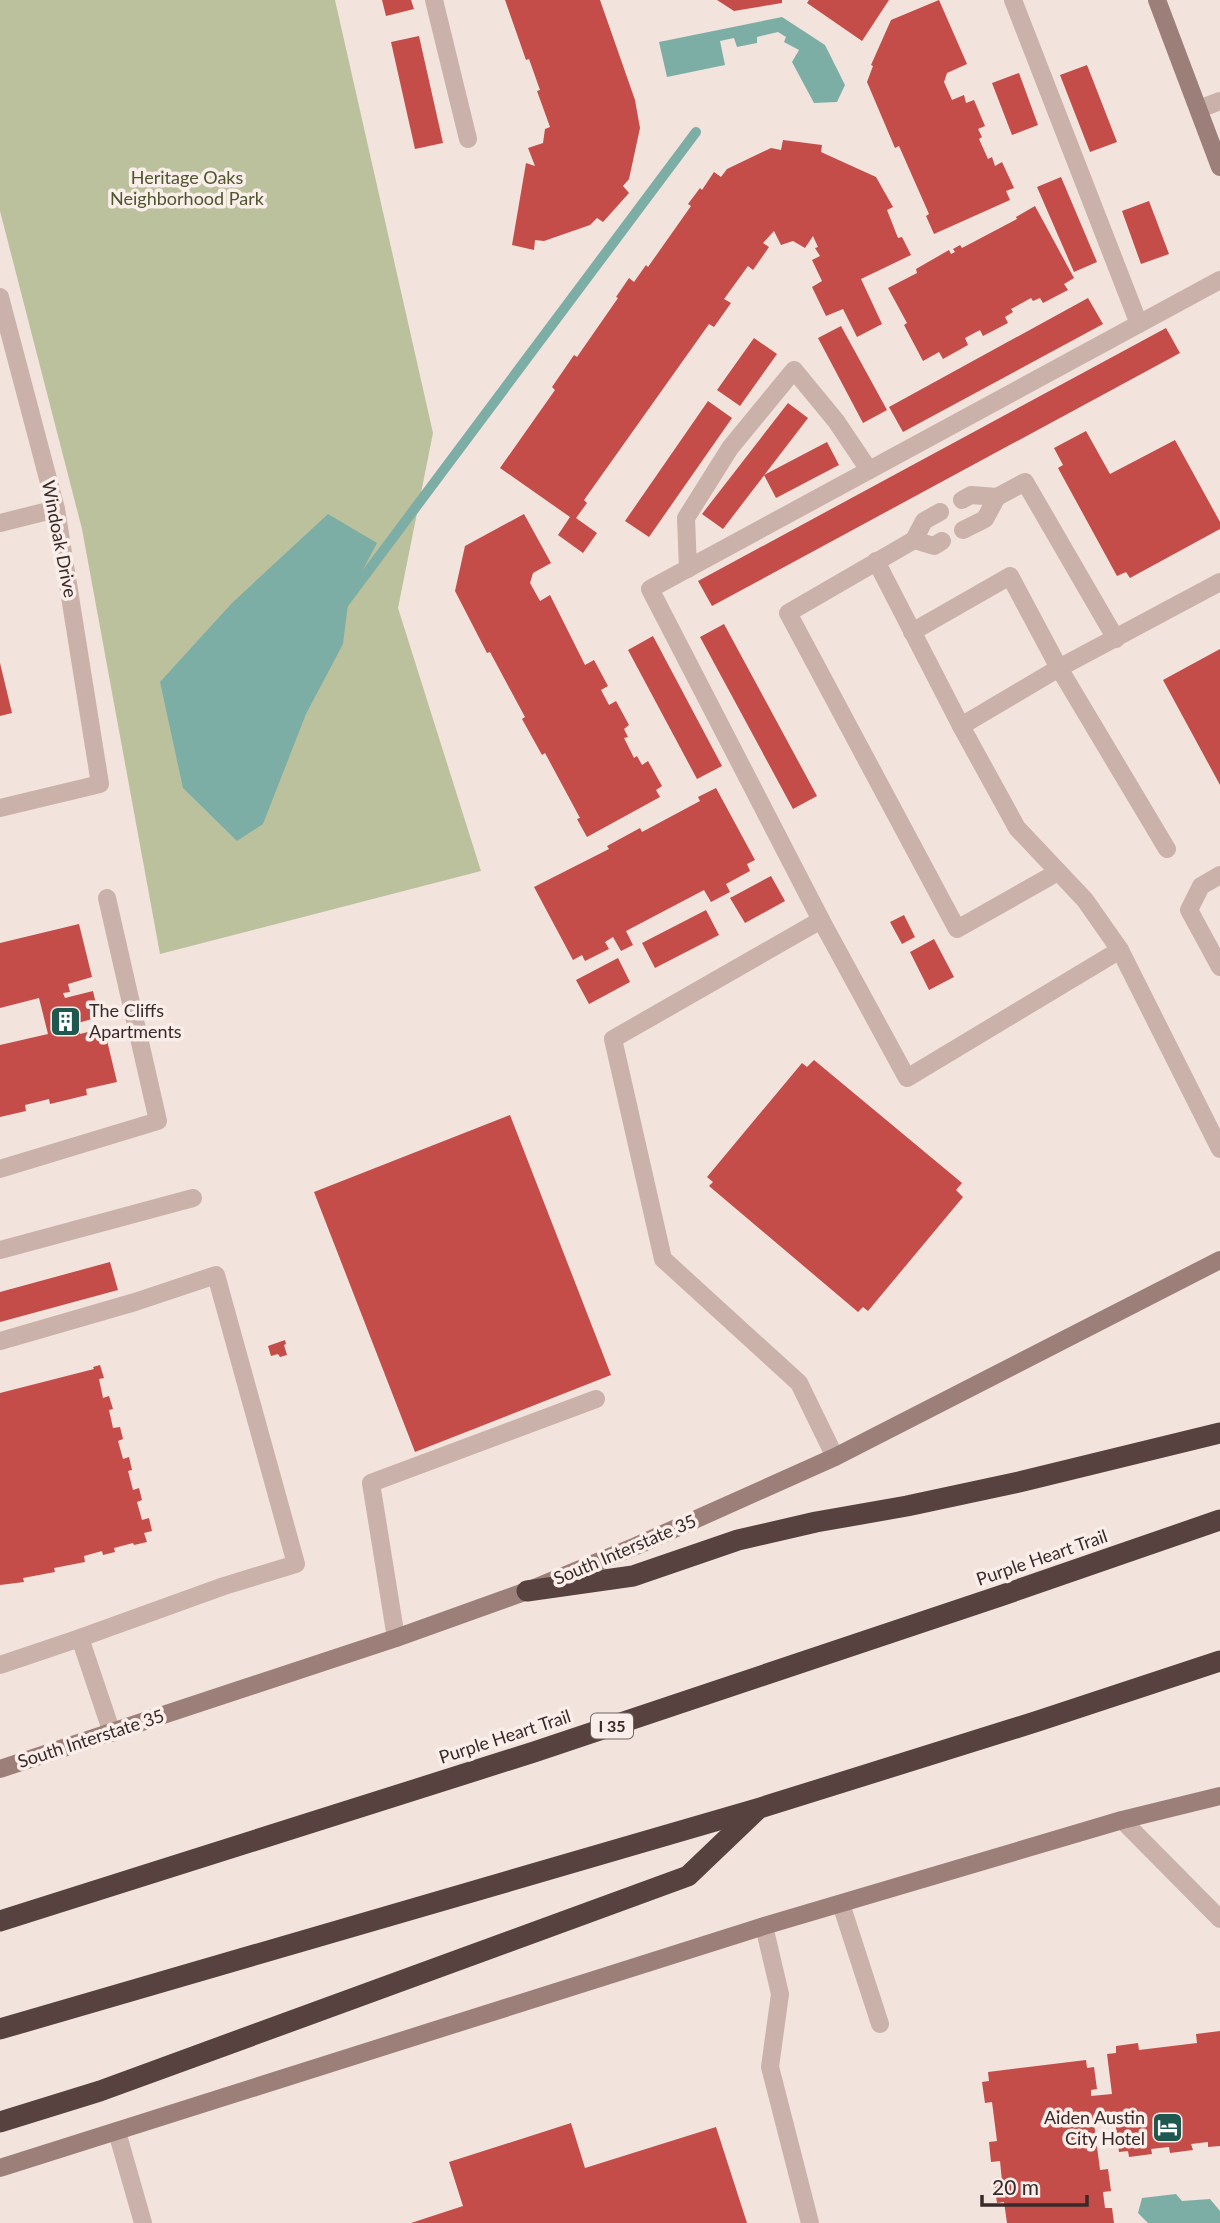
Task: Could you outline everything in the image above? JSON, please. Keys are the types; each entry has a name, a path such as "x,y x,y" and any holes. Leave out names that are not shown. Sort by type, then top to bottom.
{"highway":[{"path":"527,1591 632,1576 738,1540 1020,1482 1220,1433"},
{"name":"Purple Heart Trail","path":"0,1921 534,1752 1220,1520"},
{"path":"0,2029 760,1808 1220,1661"},
{"path":"0,2122 100,2091 688,1876 760,1808"}],"main road":[{"path":"1157,0 1220,167"},
{"name":"South Interstate 35","path":"0,1769 396,1638 527,1591 719,1510 835,1457 1220,1260"},
{"path":"0,2168 764,1926 1122,1820 1220,1797"}],"street":[{"path":"434,0 468,139"},
{"path":"1013,0 1139,324"},
{"path":"1199,110 1220,100"},
{"path":"1120,950 907,1078 821,920 650,589 1220,280"},
{"name":"Windoak Drive","path":"0,297 56,509 100,784 0,808"},
{"path":"688,569 686,518 730,448 794,370 836,421 869,470"},
{"path":"962,500 971,495 997,497 1025,482 1116,639"},
{"path":"963,530 985,519 997,497"},
{"path":"0,523 56,509"},
{"path":"940,512 924,521 914,540 789,612 957,929 1058,873"},
{"path":"914,540 934,546 942,541"},
{"path":"876,561 1017,828 1085,900 1120,950 1220,1149"},
{"path":"912,632 1010,576 1059,668 1167,849"},
{"path":"961,726 1059,668 1220,583"},
{"path":"1220,875 1201,886 1189,910 1220,967 1220,974"},
{"path":"0,1169 158,1121 107,898"},
{"path":"821,920 613,1039 663,1259 799,1383 835,1457"},
{"path":"0,1250 193,1198"},
{"path":"0,1341 135,1302 216,1275 296,1564 224,1586 0,1665"},
{"path":"396,1638 372,1483 596,1399"},
{"path":"80,1638 112,1733"},
{"path":"1122,1820 1220,1919"},
{"path":"841,1904 880,2024"},
{"path":"764,1926 780,1994 770,2067 810,2223"},
{"path":"117,2132 143,2223"}],"green space":[{"name":"Heritage Oaks Neighborhood Park","path":"0,0 335,0 433,433 398,608 481,871 160,954 82,529 0,211"}],"water":[{"path":"782,17 825,45 845,85 837,102 814,103 792,62 799,50 784,42 786,37 778,32 757,37 757,43 737,47 734,38 720,41 725,65 667,77 659,42"},
{"path":"328,514 377,543 349,596 343,644 306,714 263,824 237,841 183,788 160,682 232,603"},
{"path":"1176,2194 1182,2201 1210,2199 1220,2211 1220,2223 1148,2223 1138,2213 1142,2198"}],"building":[{"path":"382,0 411,0 414,9 386,16"},
{"path":"505,0 600,0 635,100 640,128 629,179 623,186 629,193 603,222 597,218 590,225 544,241 535,240 534,250 512,245 526,163 535,166 528,148 543,143 545,129 550,127 537,91 540,90 529,59 526,60"},
{"path":"717,0 782,0 782,3 734,11"},
{"path":"809,0 889,0 862,41 807,3"},
{"path":"939,0 967,64 947,73 944,82 952,100 964,95 966,103 974,100 985,126 978,129 982,137 979,139 988,159 992,157 995,166 1002,162 1014,188 1006,191 1010,200 934,234 926,216 929,214 899,146 895,148 867,82 873,66 871,65 891,20"},
{"path":"419,36 443,143 415,149 391,42"},
{"path":"1087,65 1117,142 1090,152 1060,75"},
{"path":"1019,73 1038,125 1012,135 992,83"},
{"path":"783,140 822,145 821,152 876,177 893,207 887,210 898,238 902,237 911,255 861,279 882,324 857,337 843,309 826,316 812,287 822,281 812,260 820,256 813,236 805,248 793,241 781,245 774,231 763,243 769,247 753,270 748,266 724,299 731,303 714,327 709,324 584,500 587,503 576,518 597,533 583,553 558,535 570,517 500,468 555,390 552,387 574,355 577,357 629,278 634,282 646,265 648,267 691,206 688,204 700,188 702,190 714,172 721,177 727,169 771,148 781,150"},
{"path":"1061,177 1097,262 1074,272 1037,187"},
{"path":"1149,201 1169,254 1141,264 1122,211"},
{"path":"1035,206 1074,278 1064,284 1068,290 1043,303 1040,298 1033,301 1031,298 1011,309 1013,312 1005,317 1008,323 983,336 980,330 965,338 968,345 943,359 939,352 923,361 888,288 917,273 916,269 949,250 951,254 955,252 953,249 960,245 962,248 1017,219 1016,217"},
{"path":"1088,298 1103,324 903,432 889,407"},
{"path":"841,326 887,410 863,423 818,338"},
{"path":"1166,328 1180,353 712,606 698,581"},
{"path":"754,338 777,354 740,406 717,390"},
{"path":"708,401 732,418 649,537 625,521"},
{"path":"788,403 808,418 723,529 702,514"},
{"path":"1086,431 1110,474 1175,440 1220,522 1220,529 1130,578 1126,572 1117,576 1058,468 1063,465 1054,448"},
{"path":"827,442 839,465 776,498 764,475"},
{"path":"524,514 551,563 533,573 530,583 540,601 550,595 585,665 594,660 608,686 601,690 609,705 616,701 629,725 624,729 628,737 624,738 634,758 637,756 642,765 648,761 662,786 656,790 660,797 587,837 577,819 580,818 545,753 542,755 522,719 525,717 490,652 487,653 455,591 465,546"},
{"path":"724,624 817,796 793,809 700,637"},
{"path":"653,636 722,766 697,779 628,650"},
{"path":"1220,649 1220,785 1163,680"},
{"path":"0,663 12,713 0,716"},
{"path":"716,788 755,860 747,864 750,871 726,884 730,892 711,902 704,890 626,931 633,945 621,951 613,937 605,942 609,949 585,961 582,955 573,960 534,887 609,849 607,846 640,828 642,832 700,801 698,797"},
{"path":"771,876 785,901 745,923 730,898"},
{"path":"706,910 719,935 655,968 642,943"},
{"path":"904,915 915,937 902,944 890,922"},
{"name":"The Cliffs Apartments","path":"79,924 92,977 68,984 70,992 63,993 65,998 93,991 99,1017 71,1027 78,1026 80,1034 104,1028 117,1082 86,1089 87,1095 50,1104 49,1099 25,1105 26,1111 0,1117 0,1045 48,1034 39,998 0,1008 0,943"},
{"path":"934,939 954,977 929,990 910,952"},
{"path":"618,958 630,982 589,1004 576,980"},
{"path":"814,1060 962,1183 956,1190 963,1197 868,1311 863,1307 858,1312 709,1186 713,1182 707,1177 802,1063 807,1067"},
{"path":"510,1115 611,1375 415,1452 314,1192"},
{"path":"110,1262 118,1290 0,1322 0,1292"},
{"path":"285,1340 287,1355 271,1356 268,1346"},
{"path":"100,1365 104,1378 99,1379 103,1398 109,1396 113,1409 109,1410 113,1428 120,1427 123,1439 118,1441 123,1459 129,1457 132,1470 128,1471 133,1490 139,1488 142,1500 137,1502 142,1520 149,1518 152,1531 144,1533 147,1542 114,1548 115,1552 103,1555 102,1551 84,1556 85,1562 54,1568 55,1572 23,1578 24,1582 0,1585 0,1393 94,1369 93,1367"},
{"name":"Aiden Austin City Hotel","path":"1220,2031 1220,2146 1208,2147 1208,2142 1191,2144 1193,2150 1170,2153 1169,2147 1151,2149 1152,2154 1129,2157 1128,2151 1119,2152 1114,2112 1093,2115 1100,2170 1108,2169 1111,2191 1103,2192 1105,2208 1112,2208 1114,2223 1007,2223 1004,2202 997,2203 994,2182 1002,2181 1000,2161 991,2162 989,2142 997,2141 992,2102 985,2103 982,2082 989,2081 988,2072 1086,2060 1087,2068 1094,2067 1097,2089 1091,2090 1091,2096 1112,2094 1107,2054 1116,2053 1116,2046 1138,2043 1139,2050 1197,2043 1196,2034"},
{"path":"571,2123 585,2168 716,2127 747,2223 411,2223 463,2206 449,2162"}],"waterway":[{"path":"342,606 696,132"}],"place":[{"name":"The Cliffs Apartments","path":"66,1021"},
{"name":"Aiden Austin City Hotel","path":"1168,2128"}]}
